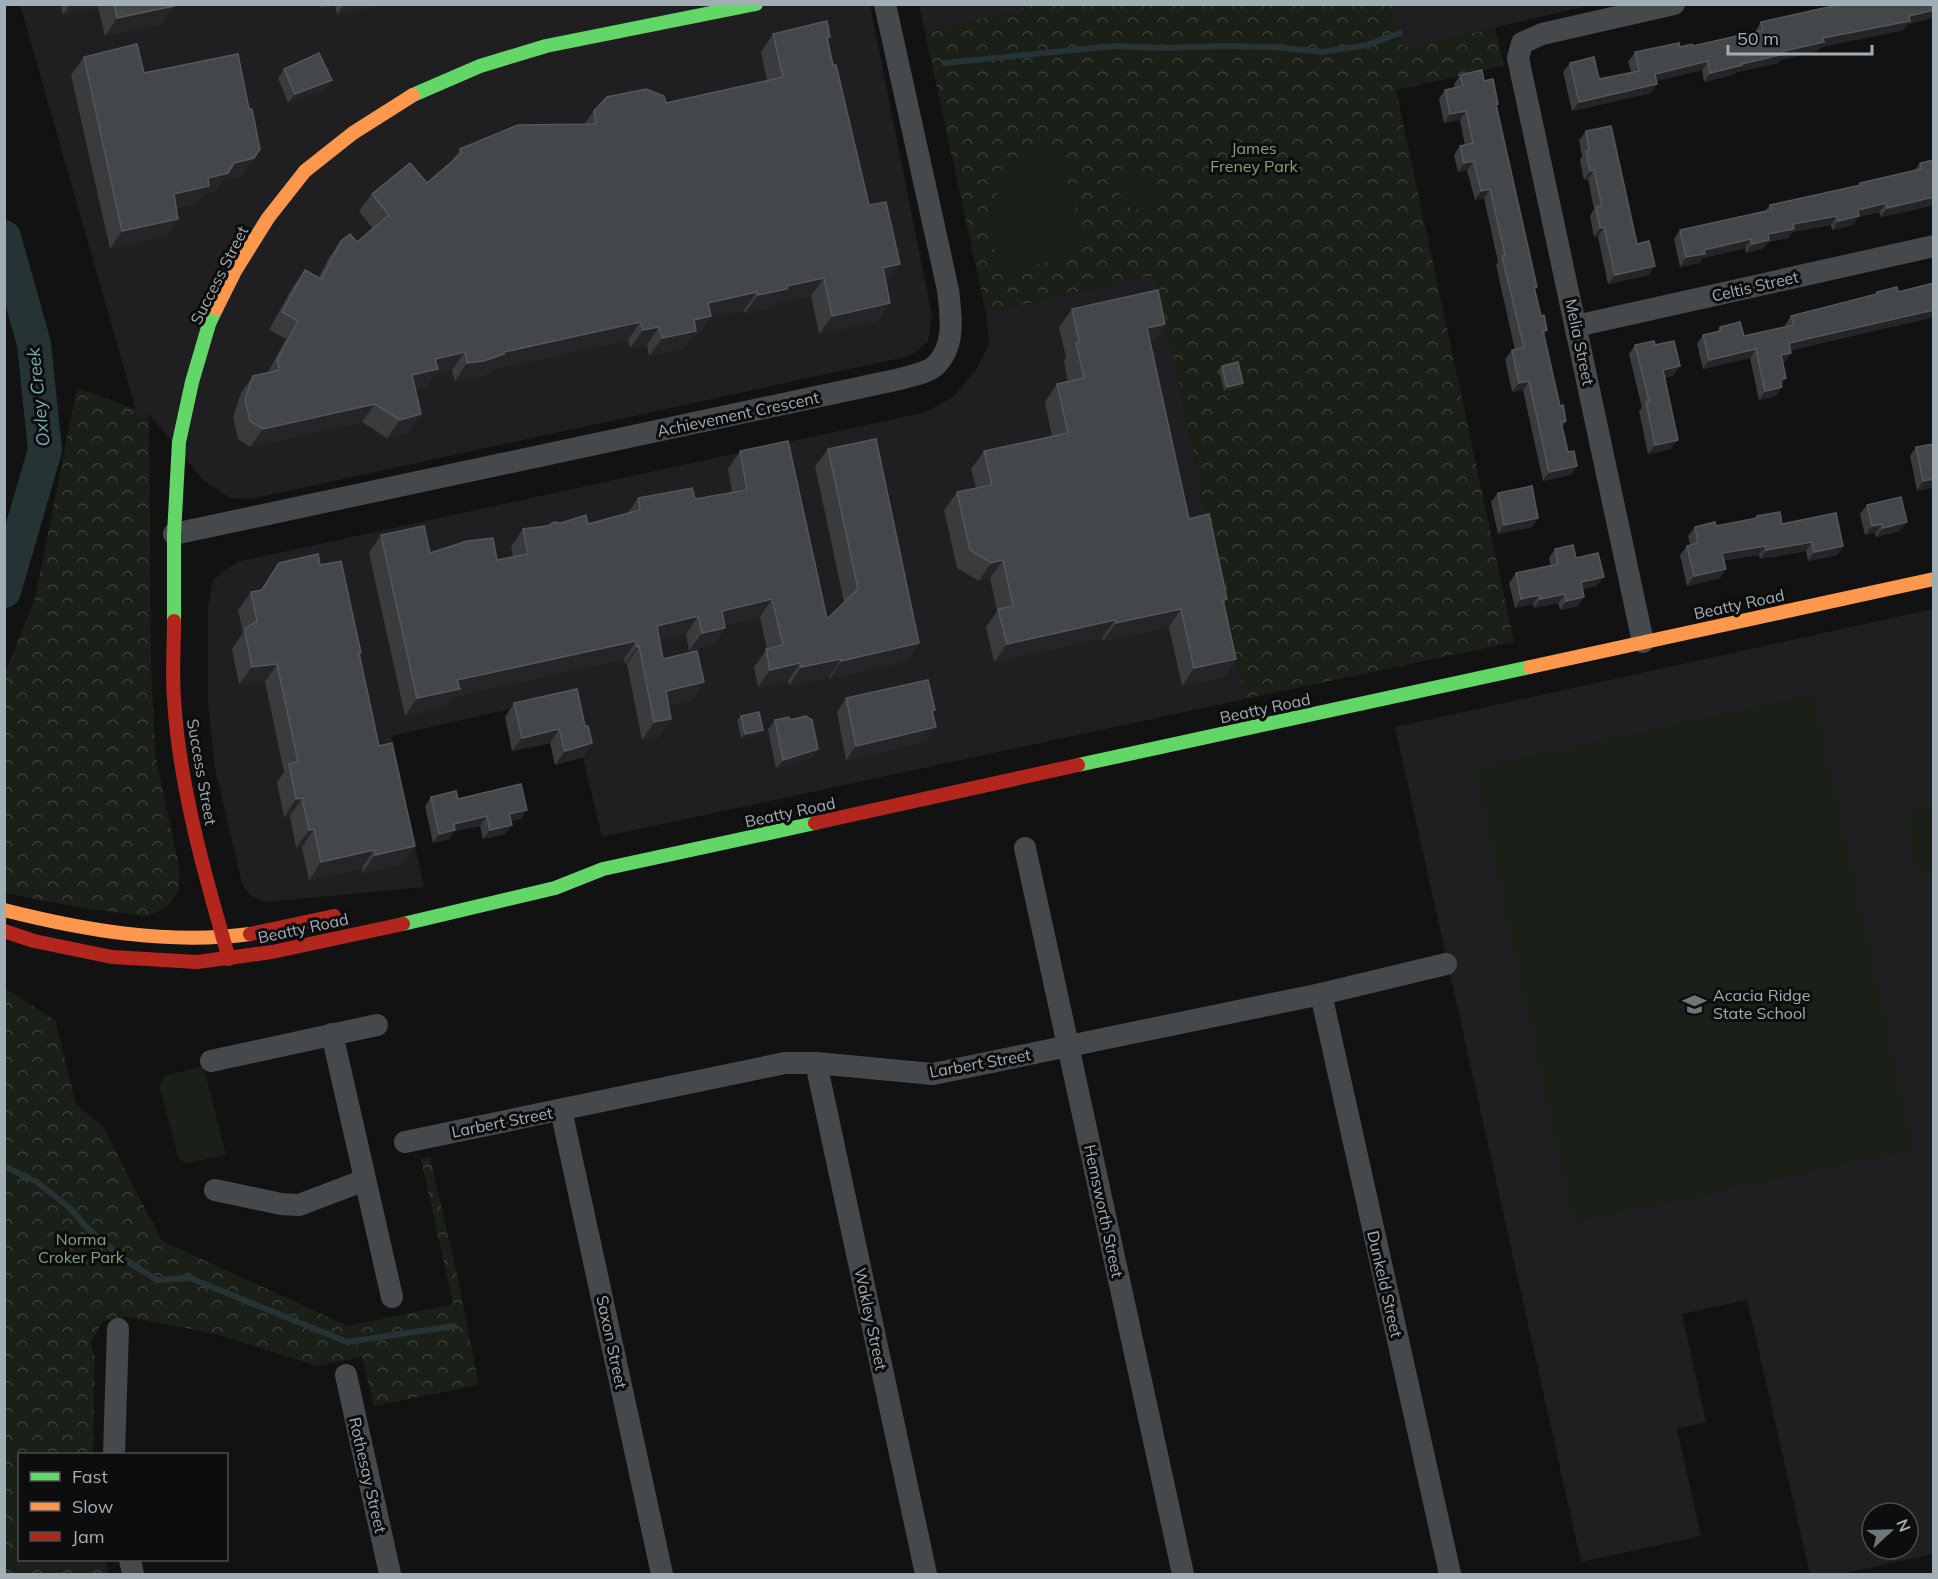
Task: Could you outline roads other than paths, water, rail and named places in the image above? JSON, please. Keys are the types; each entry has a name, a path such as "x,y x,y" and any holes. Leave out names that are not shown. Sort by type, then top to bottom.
{"main road":[{"name":"Success Street","path":"229,959 206,880 181,760 174,699 174,534 179,442 192,382 209,324 235,271 268,218 305,171 353,133 411,96 480,66 546,46 756,4"},
{"name":"Beatty Road","path":"4,931 34,941 112,957 197,962 273,952 555,888 603,869 1934,579"},
{"name":"Beatty Road","path":"559,870 603,869"},
{"path":"199,898 206,880"},
{"name":"Beatty Road","path":"4,910 38,919 105,931 222,937 351,913"},
{"path":"149,935 178,925"}],"street":[{"name":"Achievement Crescent","path":"174,534 900,378 934,367 948,347 952,324 948,290 885,4"},
{"name":"Melia Street","path":"1643,642 1518,58 1522,43 1542,34 1674,4"},
{"name":"Celtis Street","path":"1576,326 1934,246"},
{"name":"Hemsworth Street","path":"1025,848 1183,1575"},
{"name":"Larbert Street","path":"405,1142 785,1063 816,1063 933,1074 1321,994 1446,964"},
{"name":"Dunkeld Street","path":"1321,994 1450,1575"},
{"path":"211,1061 377,1025"},
{"path":"332,1034 392,1297"},
{"name":"Wakley Street","path":"816,1063 926,1575"},
{"name":"Saxon Street","path":"561,1110 662,1575"},
{"path":"215,1190 281,1204 299,1205 365,1180"},
{"path":"114,1453 118,1329"},
{"name":"Rothesay Street","path":"346,1375 390,1575"}],"waterway":[{"path":"945,63 1114,46 1274,47 1323,52 1367,45 1400,33"},
{"name":"Oxley Creek","path":"4,237 34,344 45,450 4,591"},
{"path":"4,1166 37,1182 71,1209 88,1229 124,1259 157,1280 190,1278 347,1342 454,1326"}],"place":[{"name":"Acacia Ridge State School","path":"1695,1004"}],"park label":[{"name":"James Freney Park","path":"1254,157"},
{"name":"Norma Croker Park","path":"81,1248"}]}
